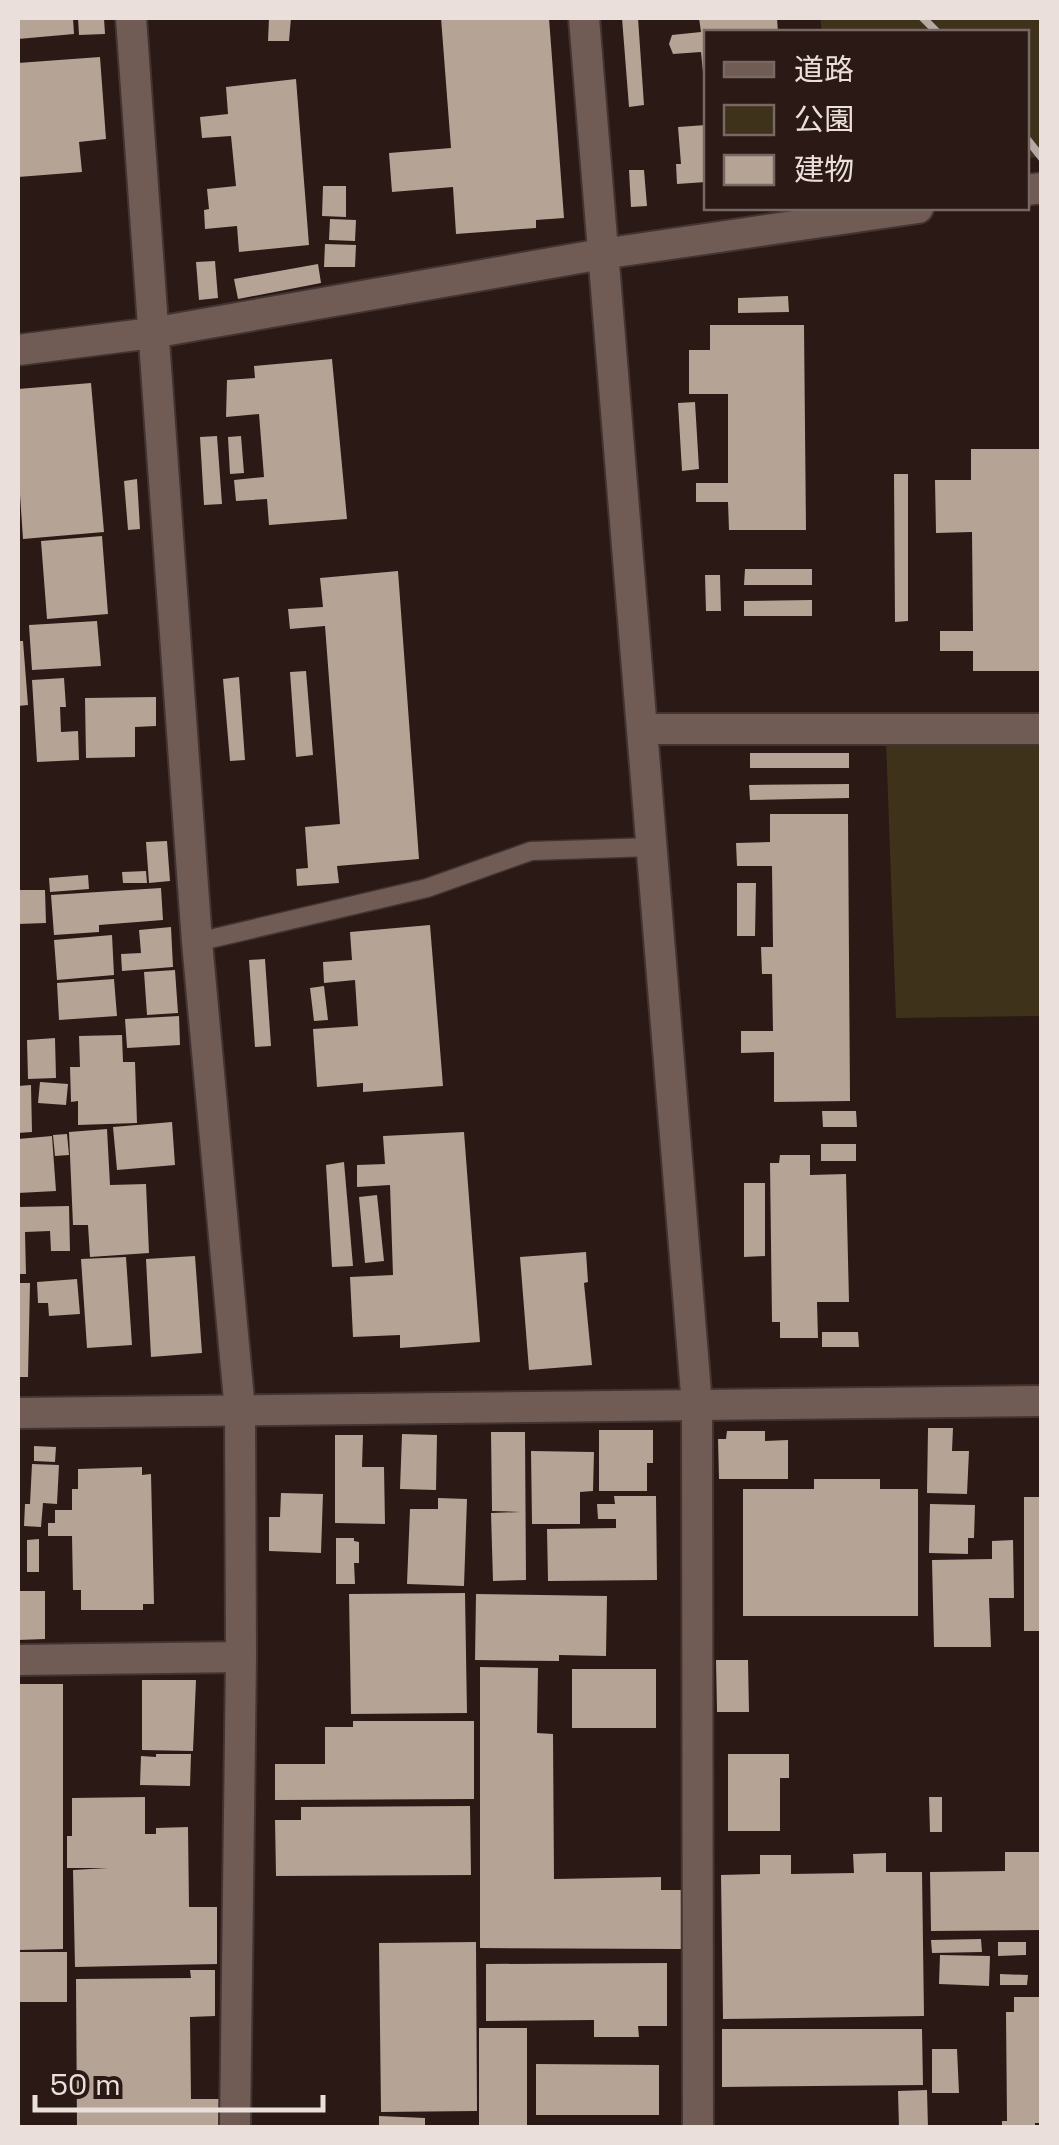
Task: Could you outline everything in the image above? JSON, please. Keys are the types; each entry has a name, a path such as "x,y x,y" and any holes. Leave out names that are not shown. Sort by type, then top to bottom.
{"street":[{"path":"131,18 197,942 240,1411 235,2128"},
{"path":"584,18 696,1404 698,2128"},
{"path":"18,350 152,333 602,254 904,210"},
{"path":"642,729 1042,728"},
{"path":"18,1413 1042,1401"},
{"path":"18,1660 241,1657"}],"lane":[{"path":"197,942 427,888 531,851 652,846"}],"green space":[{"path":"820,18 1041,18 1041,157 1029,158 1029,30 822,30"},
{"path":"1041,732 1041,1016 896,1018 886,741"}],"building":[{"path":"18,18 73,18 74,34 18,39"},
{"path":"78,18 104,18 105,34 79,35"},
{"path":"269,18 291,18 289,41 268,41"},
{"path":"441,18 549,18 564,218 536,220 536,228 456,234 453,187 392,192 389,153 451,148"},
{"path":"622,18 638,18 644,105 629,107"},
{"path":"699,18 777,18 778,30 704,30 704,82 701,52 673,54 669,44 672,35 701,32"},
{"path":"100,57 106,139 79,142 82,172 18,177 18,63"},
{"path":"296,79 309,245 239,252 237,226 205,229 207,189 236,186 231,136 202,138 200,117 228,114 226,87"},
{"path":"704,125 704,182 677,184 676,164 681,164 678,127"},
{"path":"629,170 644,170 647,206 631,207"},
{"path":"323,186 346,186 346,217 322,216"},
{"path":"330,219 356,220 355,241 329,240"},
{"path":"325,244 356,245 355,267 324,267"},
{"path":"215,261 218,298 199,300 196,262"},
{"path":"318,264 321,283 238,299 234,279"},
{"path":"788,296 789,312 738,313 738,298"},
{"path":"710,325 804,325 806,530 729,530 728,502 696,502 696,483 728,483 728,394 689,394 689,350 710,350"},
{"path":"332,359 347,519 269,525 267,499 236,501 234,480 264,477 259,414 226,417 227,380 255,378 254,366"},
{"path":"91,383 104,532 23,539 18,389"},
{"path":"695,402 699,469 682,471 678,403"},
{"path":"217,436 222,504 204,505 200,437"},
{"path":"241,436 244,473 230,474 228,437"},
{"path":"971,449 1042,449 1042,671 973,671 973,651 940,651 940,631 973,631 972,532 936,533 935,480 971,480"},
{"path":"894,474 908,474 908,621 895,622"},
{"path":"137,479 140,529 128,530 124,481"},
{"path":"102,536 108,614 47,619 41,541"},
{"path":"745,569 812,569 812,585 744,585"},
{"path":"398,571 419,859 337,866 339,883 297,886 296,869 308,868 305,827 340,824 325,626 290,629 288,609 323,607 320,578"},
{"path":"705,575 720,575 721,611 706,611"},
{"path":"812,600 812,616 744,616 744,601"},
{"path":"97,621 101,666 32,670 29,625"},
{"path":"18,641 23,641 28,705 18,706"},
{"path":"306,671 313,755 296,757 290,672"},
{"path":"239,677 245,760 230,761 223,679"},
{"path":"64,678 66,707 60,707 61,732 78,731 79,760 37,762 32,680"},
{"path":"156,697 156,726 135,727 135,757 86,758 85,698"},
{"path":"750,753 849,753 849,768 750,768"},
{"path":"849,784 849,798 750,800 749,785"},
{"path":"770,814 848,814 850,1101 774,1102 774,1052 741,1053 741,1031 773,1031 772,974 762,974 761,947 773,947 772,866 737,866 736,843 770,842"},
{"path":"167,841 170,881 149,883 146,842"},
{"path":"146,871 147,883 123,883 122,872"},
{"path":"88,875 89,889 50,892 49,878"},
{"path":"737,883 756,883 755,936 737,936"},
{"path":"161,888 163,920 99,925 99,932 54,935 51,895"},
{"path":"18,890 45,890 46,923 18,924"},
{"path":"430,925 443,1086 363,1092 363,1083 317,1087 313,1029 358,1026 355,980 324,983 323,962 352,960 350,932"},
{"path":"171,927 173,967 122,971 121,954 141,953 139,930"},
{"path":"112,935 114,975 57,980 54,940"},
{"path":"265,959 271,1046 255,1047 249,960"},
{"path":"175,970 178,1013 147,1015 144,972"},
{"path":"114,979 117,1016 59,1020 57,983"},
{"path":"324,986 328,1020 314,1021 310,988"},
{"path":"179,1016 180,1045 127,1048 125,1019"},
{"path":"122,1035 123,1062 135,1062 137,1123 78,1125 78,1101 71,1102 70,1067 80,1067 79,1036"},
{"path":"55,1038 56,1078 28,1079 27,1040"},
{"path":"40,1082 68,1084 66,1105 38,1103"},
{"path":"31,1085 32,1132 18,1133 18,1086"},
{"path":"822,1111 856,1111 857,1127 823,1127"},
{"path":"172,1122 175,1165 117,1170 113,1127"},
{"path":"107,1129 110,1185 146,1184 149,1253 90,1257 88,1225 73,1225 69,1132"},
{"path":"464,1132 480,1342 400,1348 400,1335 353,1337 350,1277 393,1275 390,1185 357,1187 357,1165 385,1164 383,1136"},
{"path":"67,1134 69,1155 55,1156 53,1135"},
{"path":"52,1136 56,1191 18,1193 18,1139"},
{"path":"821,1144 856,1144 856,1161 821,1161"},
{"path":"780,1155 810,1155 810,1175 846,1174 849,1302 817,1302 818,1338 780,1338 780,1322 772,1322 770,1163 779,1163"},
{"path":"344,1162 353,1266 332,1267 326,1165"},
{"path":"744,1183 765,1183 765,1256 744,1257"},
{"path":"377,1195 384,1261 365,1263 359,1197"},
{"path":"69,1206 70,1251 51,1251 50,1231 25,1232 26,1274 18,1274 18,1207"},
{"path":"586,1252 588,1282 584,1283 592,1365 529,1370 520,1257"},
{"path":"195,1256 202,1353 151,1357 146,1259"},
{"path":"126,1257 132,1345 87,1348 81,1259"},
{"path":"77,1279 80,1314 49,1316 48,1303 38,1303 37,1282"},
{"path":"18,1283 30,1283 28,1377 18,1377"},
{"path":"822,1332 858,1332 859,1347 822,1347"},
{"path":"928,1428 953,1428 952,1451 969,1451 967,1494 927,1493"},
{"path":"599,1430 653,1430 653,1463 647,1463 647,1491 599,1491"},
{"path":"727,1431 765,1431 765,1441 788,1440 788,1479 719,1479 718,1439 726,1439"},
{"path":"491,1432 525,1432 526,1580 493,1581 491,1513 521,1512 492,1511"},
{"path":"402,1434 437,1435 436,1490 400,1489"},
{"path":"335,1435 363,1435 362,1467 384,1467 385,1524 335,1523"},
{"path":"34,1446 56,1447 55,1462 34,1461"},
{"path":"531,1451 594,1452 593,1491 580,1492 580,1524 532,1524"},
{"path":"32,1464 59,1465 57,1504 43,1503 41,1527 24,1526 25,1504 30,1504"},
{"path":"142,1467 142,1475 151,1474 154,1604 143,1604 143,1610 81,1610 81,1590 73,1590 72,1536 48,1536 48,1523 55,1523 55,1510 72,1510 72,1489 78,1489 78,1469"},
{"path":"814,1479 880,1479 880,1489 918,1489 918,1616 743,1616 743,1489 814,1489"},
{"path":"281,1493 323,1494 321,1553 269,1551 269,1517 280,1517"},
{"path":"614,1496 656,1496 657,1580 548,1581 547,1529 616,1528 616,1519 598,1519 597,1504 615,1504"},
{"path":"1024,1497 1042,1497 1042,1631 1024,1631"},
{"path":"438,1498 467,1499 464,1586 407,1584 410,1509 438,1509"},
{"path":"930,1504 975,1505 974,1538 968,1538 968,1554 929,1553"},
{"path":"336,1538 354,1538 359,1542 355,1584 336,1584"},
{"path":"39,1539 39,1572 27,1572 27,1540"},
{"path":"1013,1540 1014,1598 989,1598 991,1647 934,1647 932,1560 992,1559 992,1541"},
{"path":"18,1591 45,1591 45,1639 18,1640"},
{"path":"465,1593 467,1713 351,1714 349,1594"},
{"path":"476,1594 607,1596 606,1656 559,1655 559,1661 475,1660"},
{"path":"716,1660 748,1660 749,1712 717,1712"},
{"path":"480,1667 538,1668 537,1733 553,1734 554,1879 661,1877 661,1890 681,1890 681,1949 480,1948"},
{"path":"572,1669 656,1669 656,1728 572,1728"},
{"path":"142,1680 196,1680 193,1751 142,1750"},
{"path":"18,1684 63,1684 63,1949 18,1950"},
{"path":"353,1721 474,1721 474,1799 275,1800 275,1764 325,1764 325,1727 353,1727"},
{"path":"191,1754 190,1786 140,1785 141,1756"},
{"path":"728,1754 789,1754 789,1778 780,1778 780,1831 728,1831"},
{"path":"145,1797 145,1834 156,1834 156,1828 188,1827 189,1907 217,1907 217,1964 75,1967 73,1870 108,1868 67,1868 72,1798"},
{"path":"929,1797 942,1797 942,1832 930,1832"},
{"path":"470,1806 471,1875 276,1876 275,1820 301,1820 301,1807"},
{"path":"1005,1852 1042,1852 1042,1930 931,1931 930,1872 1005,1871"},
{"path":"886,1853 886,1872 922,1872 924,2016 723,2019 721,1875 760,1874 760,1855 791,1855 791,1874 854,1873 853,1854"},
{"path":"981,1939 982,1952 932,1953 931,1940"},
{"path":"476,1942 477,2111 381,2112 379,1943"},
{"path":"998,1942 1026,1942 1026,1955 998,1956"},
{"path":"18,1952 67,1952 67,2002 18,2002"},
{"path":"940,1955 990,1956 989,1986 939,1984"},
{"path":"667,1963 667,2026 638,2026 639,2037 594,2037 594,2020 486,2021 486,1964"},
{"path":"190,1970 215,1970 215,2016 190,2017 191,2099 219,2099 218,2128 77,2128 76,1979 191,1978"},
{"path":"1000,1974 1028,1975 1027,1985 1000,1985"},
{"path":"1014,1997 1042,1997 1042,2123 1035,2123 1035,2128 1002,2128 1002,2121 1007,2121 1006,2012 1014,2012"},
{"path":"479,2028 527,2028 527,2128 479,2128"},
{"path":"722,2029 922,2029 923,2085 722,2087"},
{"path":"932,2049 957,2049 959,2093 932,2093"},
{"path":"536,2064 659,2065 659,2115 536,2115"},
{"path":"927,2090 928,2128 899,2128 898,2091"},
{"path":"379,2116 425,2118 425,2128 379,2128"}],"railway":[{"path":"923,18 935,30"},
{"path":"1029,142 1042,158"}]}
